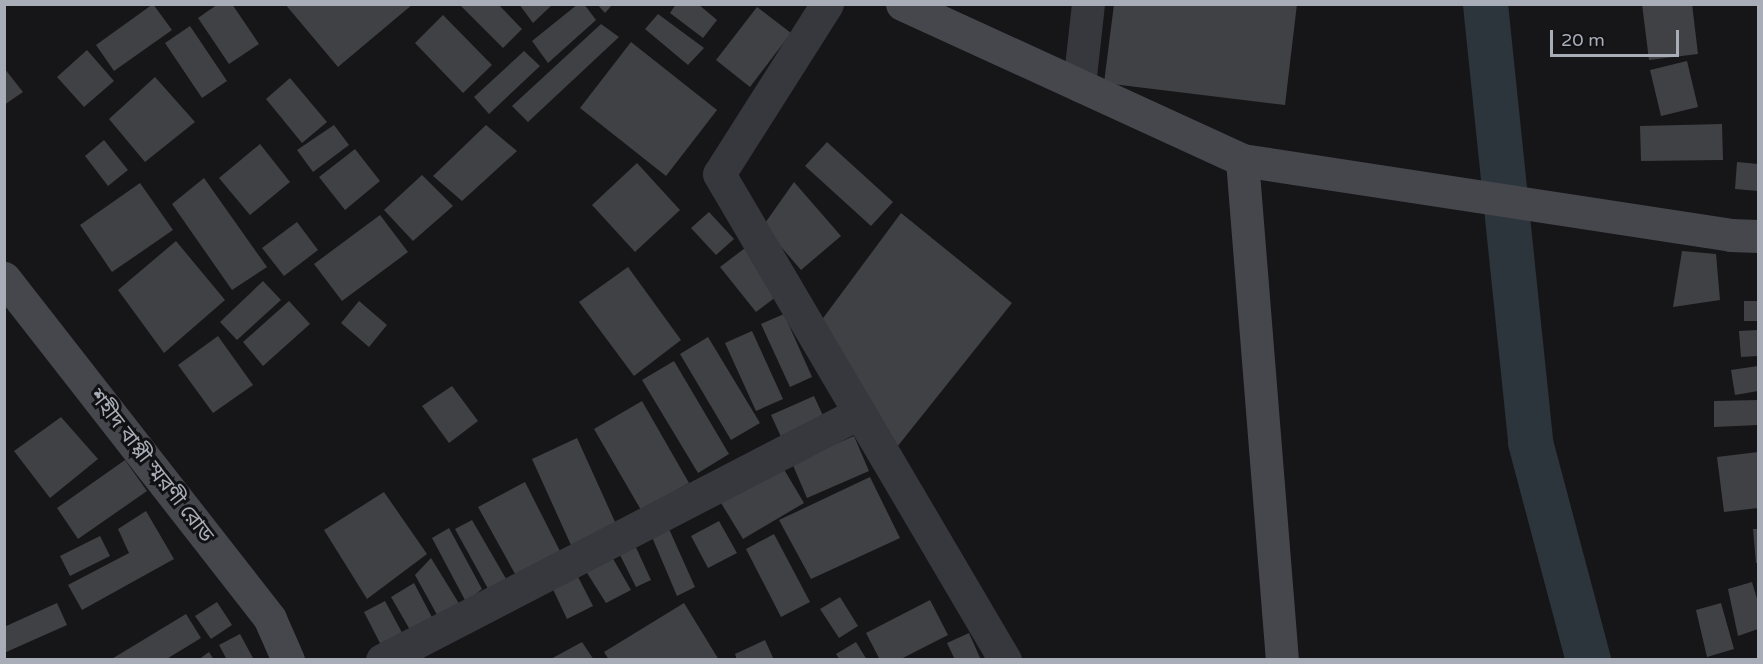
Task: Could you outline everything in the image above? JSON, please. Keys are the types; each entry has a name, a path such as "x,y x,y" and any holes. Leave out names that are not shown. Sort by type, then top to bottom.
{"street":[{"path":"827,4 719,174 1005,660"},
{"path":"902,4 1242,160 1744,236"},
{"path":"1079,85 1088,4"},
{"path":"1242,160 1282,660"},
{"name":"শহীদ বাপ্পী স্মরণী রোড","path":"4,278 270,619 288,660"},
{"path":"382,660 860,412"}],"building":[{"path":"153,4 172,30 114,71 96,45"},
{"path":"218,4 232,4 259,44 229,64 198,18"},
{"path":"285,4 413,4 338,67"},
{"path":"459,4 498,4 522,29 503,48"},
{"path":"519,4 553,4 533,23"},
{"path":"578,4 584,4 596,20 548,63 532,41"},
{"path":"597,4 613,4 605,13"},
{"path":"676,4 698,4 717,20 703,38 670,13"},
{"path":"1114,4 1297,4 1285,105 1104,83"},
{"path":"1642,4 1692,4 1698,54 1649,60"},
{"path":"757,7 791,33 750,87 716,60"},
{"path":"658,14 704,48 688,65 645,29"},
{"path":"443,15 492,65 463,93 415,43"},
{"path":"601,24 619,37 528,122 512,106"},
{"path":"190,26 227,81 202,98 165,43"},
{"path":"631,42 717,110 666,176 580,108"},
{"path":"87,50 114,81 84,107 57,77"},
{"path":"524,51 540,66 489,114 474,97"},
{"path":"1687,61 1698,107 1661,116 1650,70"},
{"path":"4,68 23,92 4,105"},
{"path":"155,77 195,122 145,162 109,119"},
{"path":"290,78 327,122 302,143 266,99"},
{"path":"1722,124 1723,160 1641,161 1640,126"},
{"path":"334,125 349,145 313,172 297,150"},
{"path":"486,125 517,151 462,201 433,176"},
{"path":"104,140 128,170 108,186 85,156"},
{"path":"827,142 893,202 871,226 805,166"},
{"path":"260,144 290,182 250,215 219,178"},
{"path":"355,149 380,181 345,210 319,177"},
{"path":"1737,162 1758,164 1758,191 1735,189"},
{"path":"637,163 680,210 635,252 592,205"},
{"path":"422,175 453,206 413,241 384,210"},
{"path":"204,178 267,267 232,290 172,204"},
{"path":"794,182 841,236 801,270 763,226"},
{"path":"140,183 173,230 112,272 80,225"},
{"path":"709,212 734,239 716,255 691,228"},
{"path":"901,213 1012,303 897,447 818,325"},
{"path":"380,215 408,252 342,301 314,264"},
{"path":"297,222 318,250 284,276 262,248"},
{"path":"176,241 225,300 164,353 118,290"},
{"path":"745,248 781,293 756,312 720,267"},
{"path":"1682,251 1716,254 1720,300 1673,307"},
{"path":"628,267 681,340 634,376 579,302"},
{"path":"263,281 281,300 237,340 220,322"},
{"path":"289,301 310,324 263,366 243,342"},
{"path":"359,301 387,325 369,347 341,323"},
{"path":"1744,301 1758,301 1758,321 1744,321"},
{"path":"784,314 812,377 790,387 761,324"},
{"path":"1758,330 1758,356 1741,357 1739,331"},
{"path":"752,331 783,399 756,411 725,343"},
{"path":"218,336 253,385 213,413 178,365"},
{"path":"708,337 760,423 731,440 680,354"},
{"path":"674,361 729,454 698,473 642,380"},
{"path":"1758,366 1758,391 1735,395 1731,370"},
{"path":"452,386 478,421 449,443 422,406"},
{"path":"814,396 825,420 782,439 771,415"},
{"path":"1758,400 1758,425 1714,427 1714,401"},
{"path":"642,401 689,483 641,510 594,429"},
{"path":"61,417 98,459 50,498 14,451"},
{"path":"854,436 869,471 807,498 792,463"},
{"path":"577,438 620,533 575,554 532,459"},
{"path":"1758,452 1758,508 1724,512 1717,457"},
{"path":"125,460 147,491 78,539 57,508"},
{"path":"779,461 804,503 743,539 718,498"},
{"path":"870,477 900,538 811,579 779,520"},
{"path":"525,482 564,559 519,581 478,507"},
{"path":"384,492 427,554 367,599 324,530"},
{"path":"146,511 174,559 82,610 68,585 129,553 118,529"},
{"path":"472,520 509,584 492,596 455,529"},
{"path":"719,521 737,553 708,568 691,536"},
{"path":"449,528 482,589 466,602 432,538"},
{"path":"669,529 695,587 677,596 652,537"},
{"path":"1753,529 1758,529 1758,563 1756,563"},
{"path":"774,534 810,602 781,617 746,549"},
{"path":"100,536 110,556 70,576 60,556"},
{"path":"633,541 651,580 636,587 617,549"},
{"path":"608,550 631,590 606,603 582,565"},
{"path":"431,558 463,610 441,622 415,575"},
{"path":"574,569 593,606 567,619 550,583"},
{"path":"1752,582 1758,602 1758,629 1738,636 1728,589"},
{"path":"414,583 435,623 413,635 391,597"},
{"path":"840,597 858,626 839,638 820,609"},
{"path":"930,600 948,635 899,660 880,660 866,633"},
{"path":"385,601 406,640 384,651 364,612"},
{"path":"217,602 232,625 211,639 195,616"},
{"path":"57,603 67,625 4,653 4,627"},
{"path":"684,603 719,660 609,660 604,652"},
{"path":"1721,603 1734,649 1707,657 1696,610"},
{"path":"186,614 201,638 165,660 110,660"},
{"path":"969,633 981,660 955,660 947,643"},
{"path":"240,634 254,660 227,660 219,645"},
{"path":"765,640 774,660 737,660 735,654"},
{"path":"582,642 594,660 549,660"},
{"path":"856,642 867,660 840,660 836,654"},
{"path":"209,652 214,660 198,660"}],"waterway":[{"path":"1485,4 1530,442 1588,660"}]}
